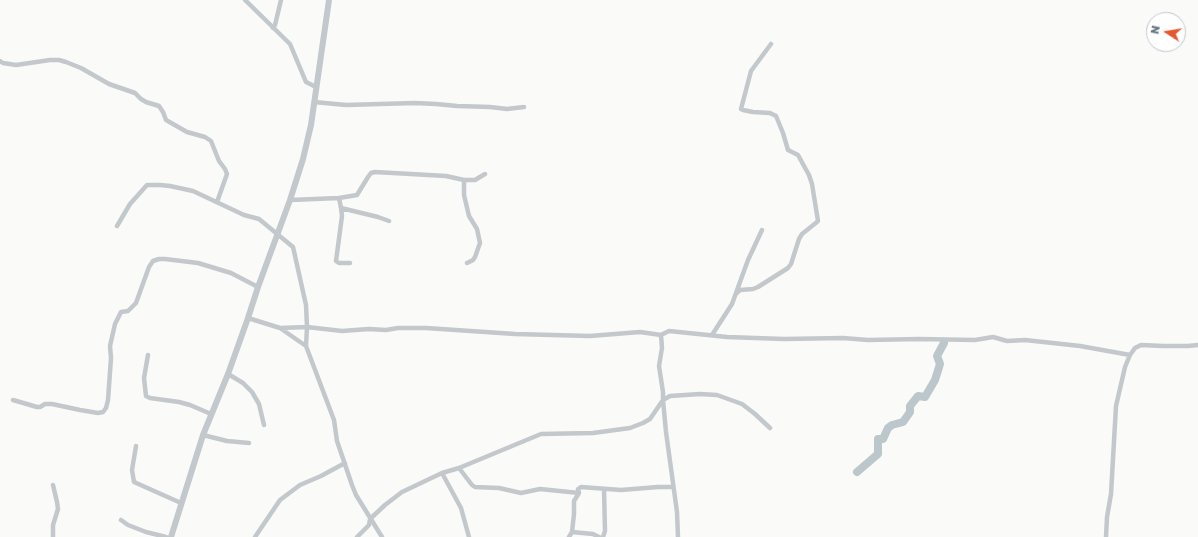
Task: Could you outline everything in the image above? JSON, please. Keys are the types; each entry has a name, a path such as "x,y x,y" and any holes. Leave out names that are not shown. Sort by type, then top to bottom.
{"street":[{"path":"245,0 290,44 306,82 316,87"},
{"path":"273,28 281,0"},
{"path":"171,537 203,435 228,374 290,200 311,125 329,0"},
{"path":"736,294 740,290 758,287 788,268 791,264 802,234 818,220 809,175 798,155 788,150 776,116 770,113 741,109 752,71 770,44"},
{"path":"0,61 3,63 16,65 59,60 81,68 109,84 135,93 146,102 159,106 166,120 187,132 205,137 211,141 219,161 227,174 217,202"},
{"path":"314,102 346,105 415,103 507,109 524,107"},
{"path":"290,200 357,196 368,177 371,173 375,172 446,176 464,180 475,180 485,174"},
{"path":"464,180 464,196 469,216 477,229 480,243 475,257 467,263"},
{"path":"117,226 130,204 143,188 150,185 170,186 193,191 244,215 259,219 293,247 306,305 306,346 334,420 337,441 352,485 356,495 382,537"},
{"path":"339,198 342,216 336,261 339,263 350,264"},
{"path":"341,208 389,221"},
{"path":"712,336 732,304 748,260 762,230"},
{"path":"13,400 37,407 45,404 52,404 98,413 103,412 106,408 108,400 111,358 110,346 115,324 121,312 128,311 136,303 149,267 154,261 165,259 198,263 231,273 258,287"},
{"path":"248,318 280,328 306,346"},
{"path":"280,328 307,327 342,331 426,328 516,334 590,336 640,332 661,335 669,331 712,336 784,339 843,338 868,340 975,340 993,338 1007,341 1025,340 1080,346 1130,354"},
{"path":"661,335 662,348 659,366 673,487 678,512 678,537"},
{"path":"1106,537 1107,517 1111,494 1116,406 1125,367 1130,354 1135,348 1141,345 1198,345"},
{"path":"148,355 144,378 146,396 190,405 211,414"},
{"path":"228,374 243,383 252,392 259,404 264,425"},
{"path":"357,537 369,525 370,519 402,492 442,472 459,468 541,434 593,433 630,428 650,419 663,400 670,396 700,394 717,395 742,404 770,428"},
{"path":"203,435 227,441 250,443"},
{"path":"136,446 132,470 134,482 181,503"},
{"path":"255,537 280,500 300,484 321,476 345,463"},
{"path":"459,468 475,487 499,488 521,493 540,489 579,492"},
{"path":"442,472 461,508 469,537"},
{"path":"53,485 58,509 53,525 53,537"},
{"path":"599,537 593,534 571,535 574,501 579,492 578,489 581,487 621,490 673,487"},
{"path":"603,537 605,531 604,489"},
{"path":"121,520 128,525 146,532 166,537"}],"waterway":[{"path":"857,472 878,454 878,439 883,439 888,428 892,425 903,422 910,412 910,406 918,396 925,397 935,380 940,364 937,356 944,343"}]}
